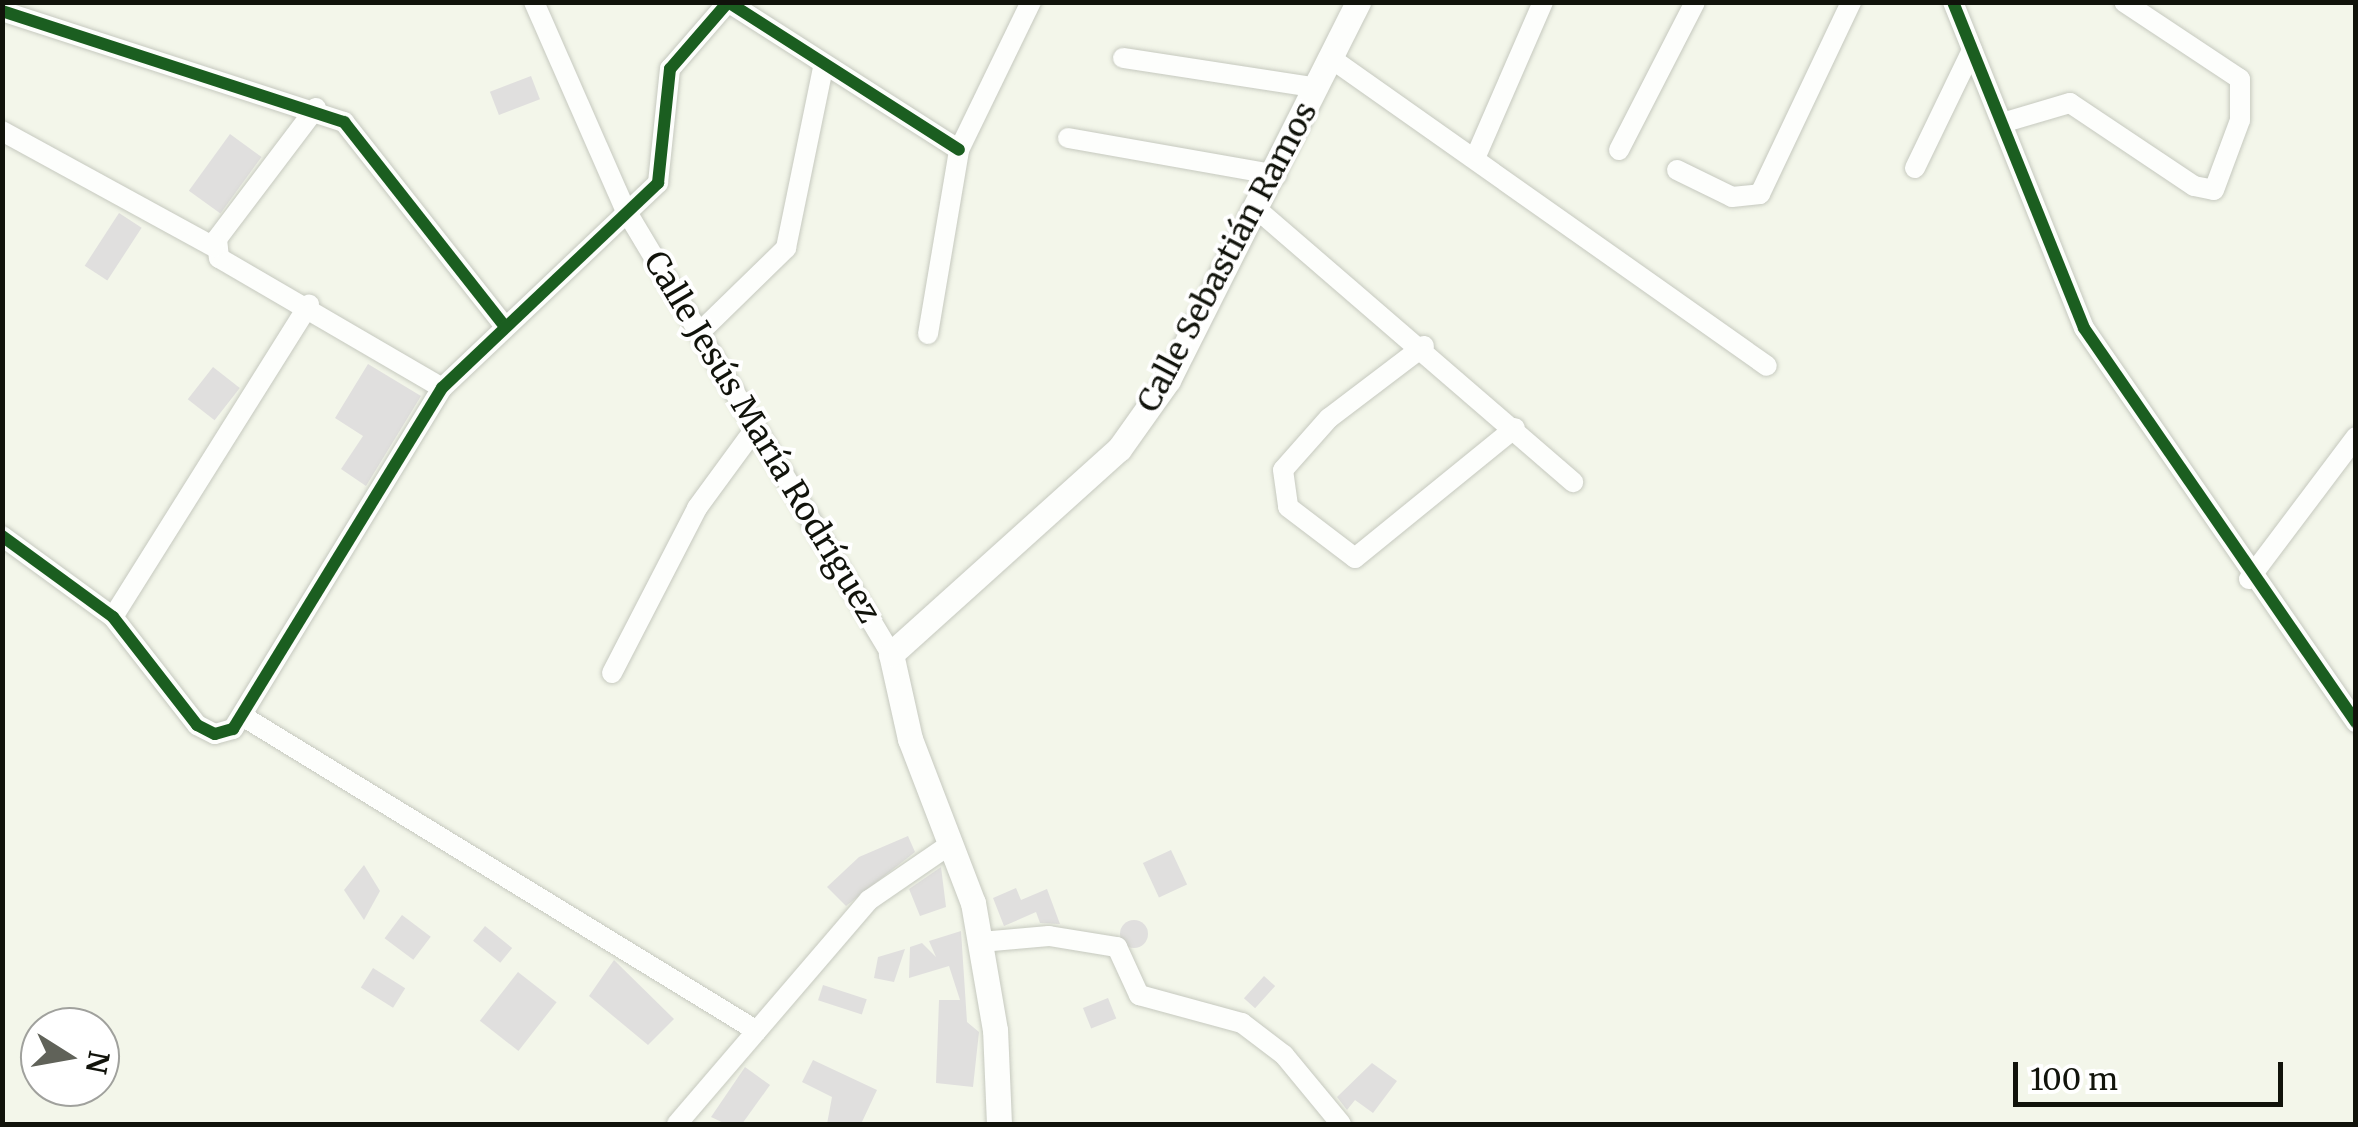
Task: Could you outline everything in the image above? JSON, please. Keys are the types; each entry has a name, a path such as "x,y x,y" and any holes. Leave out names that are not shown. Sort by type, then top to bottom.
{"main road":[{"name":"Calle Sebastián Ramos","path":"891,654 1119,449 1168,380 1259,211 1358,2"},
{"path":"891,654 981,942 999,1124"}],"street":[{"name":"Calle Jesús María Rodríguez","path":"534,2 625,209 891,654"},
{"path":"2,536 113,617 197,724 214,734 244,717 442,388 662,176 670,69 728,2 823,68 958,150"},
{"path":"928,334 958,150 1031,2"},
{"path":"1476,156 1543,2"},
{"path":"1619,150 1695,2"},
{"path":"1678,170 1732,197 1760,194 1850,2"},
{"path":"1953,2 2084,328 2249,579 2356,722"},
{"path":"2002,123 2070,103 2214,190 2240,120 2240,79 2124,2"},
{"path":"2,11 316,108 360,134 504,325"},
{"path":"1915,168 1972,50"},
{"path":"1123,58 1318,88"},
{"path":"1332,59 1476,156 1767,366"},
{"path":"699,332 786,248 823,68"},
{"path":"214,247 316,108"},
{"path":"2,131 214,247 230,268 309,304 442,388"},
{"path":"1068,138 1277,175"},
{"path":"1259,211 1424,346 1574,482"},
{"path":"113,617 309,304"},
{"path":"1424,346 1329,418 1283,470 1288,507 1355,558 1515,428"},
{"path":"612,672 697,508 754,430"},
{"path":"2249,579 2356,437"},
{"path":"244,717 757,1031"},
{"path":"685,1122 869,900 950,845"},
{"path":"981,942 1050,936 1117,947 1139,995 1242,1023 1284,1056 1340,1124"}],"building":[{"path":"531,76 540,99 499,115 490,92"},
{"path":"230,134 262,157 220,214 189,191"},
{"path":"119,213 142,228 107,281 85,266"},
{"path":"368,364 421,396 366,486 341,469 363,436 335,418"},
{"path":"213,367 240,388 215,420 188,399"},
{"path":"908,836 915,852 846,906 827,887 859,857"},
{"path":"1171,850 1187,884 1159,898 1143,863"},
{"path":"364,865 380,891 364,920 344,890"},
{"path":"941,867 946,907 920,916 909,889"},
{"path":"1016,888 1021,900 1047,889 1060,924 1040,923 1036,912 1004,926 993,898"},
{"path":"402,915 431,937 413,960 385,938"},
{"path":"1134,920 1144,924 1148,934 1144,944 1134,948 1124,944 1120,934 1124,924"},
{"path":"485,926 512,948 500,963 473,941"},
{"path":"961,931 967,1022 979,1032 973,1087 936,1083 939,1000 960,1000 949,966 909,978 910,947 922,943 936,957 929,941"},
{"path":"905,949 894,982 874,978 878,957"},
{"path":"614,960 674,1019 648,1045 589,996"},
{"path":"373,968 405,988 393,1008 361,988"},
{"path":"518,972 557,1002 518,1051 480,1021"},
{"path":"1264,976 1275,986 1255,1008 1244,998"},
{"path":"823,985 867,999 862,1014 818,1000"},
{"path":"1108,998 1116,1018 1091,1029 1083,1008"},
{"path":"813,1060 877,1090 861,1124 827,1124 832,1097 802,1082"},
{"path":"1372,1063 1397,1081 1373,1113 1355,1100 1347,1110 1337,1097"},
{"path":"745,1067 770,1085 742,1124 726,1124 711,1117"}],"cycle path":[{"path":"2,536 113,617 197,725 215,734 233,729 442,388 658,183 670,69 728,2 959,150"},
{"path":"1953,2 2084,328 2356,722"},
{"path":"2,11 344,122 504,325"}]}
